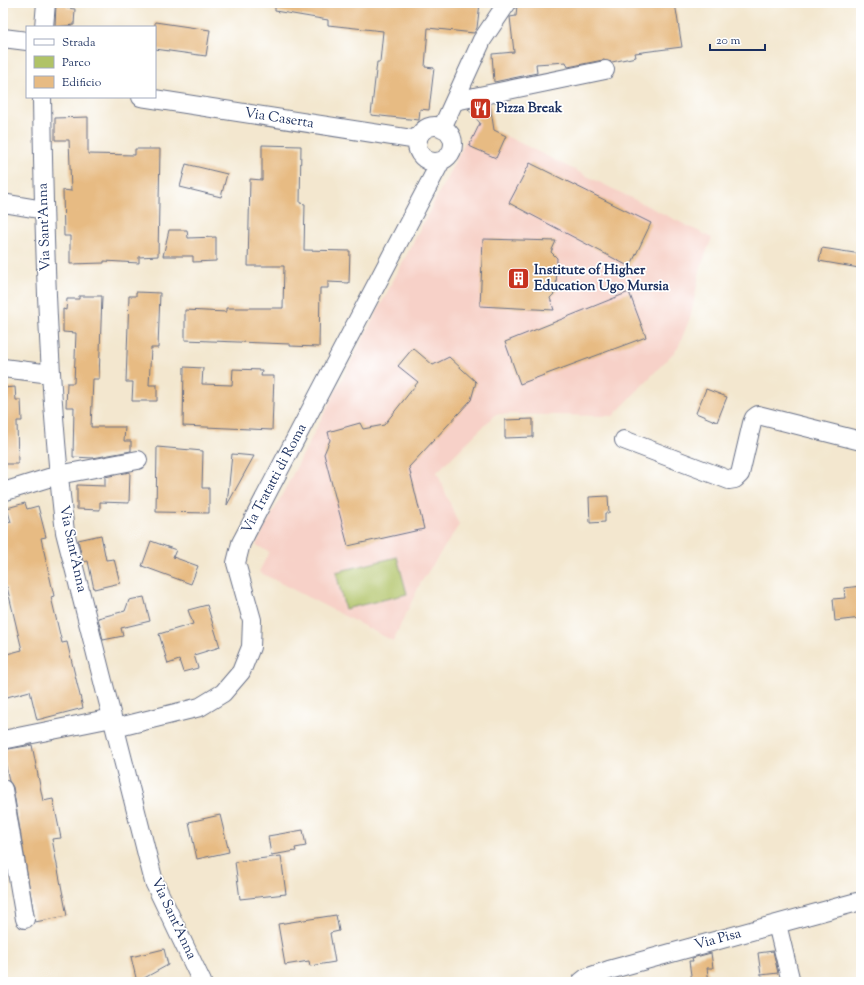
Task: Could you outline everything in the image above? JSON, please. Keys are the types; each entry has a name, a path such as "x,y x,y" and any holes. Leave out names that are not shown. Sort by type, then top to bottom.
{"street":[{"path":"44,26 46,3"},
{"path":"442,128 455,101 460,85 482,40 506,3"},
{"path":"3,38 26,41"},
{"path":"455,101 605,70"},
{"name":"Via Sant'Anna","path":"42,98 44,210 52,374 58,476 65,532 154,882 202,982"},
{"name":"Via Caserta","path":"147,98 418,140"},
{"path":"436,126 442,128 450,135 453,145 450,155 438,165 436,162 425,159 419,151 418,140 425,130 436,126"},
{"name":"Via Tratatti di Roma","path":"3,740 114,723 166,717 200,707 223,693 241,672 251,647 252,620 236,562 241,543 438,165"},
{"path":"3,203 44,210"},
{"path":"3,368 52,374"},
{"path":"624,440 729,480 735,479 740,474 752,423 754,418 758,415 861,441"},
{"path":"3,492 58,476 138,460"},
{"path":"3,789 25,919"},
{"name":"Via Pisa","path":"581,982 586,978 609,970 857,902"},
{"path":"777,924 791,982"}],"shaded area":[{"path":"476,121 712,238 701,266 691,315 678,348 613,416 496,414 437,472 459,525 420,584 393,641 259,572 269,552 256,545"}],"green space":[{"path":"397,557 407,594 345,609 336,572"}],"building":[{"path":"56,3 67,3 67,8 75,9 74,25 55,26"},
{"path":"275,3 480,3 477,28 474,33 428,28 425,67 434,68 429,110 420,109 419,120 371,115 377,62 380,62 383,31 328,25 328,20 275,11"},
{"path":"523,3 675,3 682,47 635,53 636,57 612,62 603,60 568,67 566,62 536,64 537,73 494,82 492,54 514,52 510,17 516,16 517,5 523,5"},
{"path":"155,22 210,30 206,56 156,49"},
{"path":"490,104 494,130 506,136 496,158 469,146 480,123 468,109"},
{"path":"88,117 88,154 135,155 135,149 160,149 158,256 139,257 139,263 104,261 104,263 70,264 70,236 64,236 63,190 71,191 69,140 55,140 55,118"},
{"path":"262,145 301,146 300,203 305,204 304,250 350,251 349,283 328,282 328,288 320,288 319,347 290,346 290,344 185,340 185,310 226,312 226,308 283,308 284,266 248,266 250,179 262,180"},
{"path":"530,163 651,223 630,267 509,203"},
{"path":"186,164 227,174 221,197 180,187"},
{"path":"169,230 187,230 188,238 216,237 216,261 193,262 193,256 163,256"},
{"path":"483,239 556,241 551,252 557,258 556,292 550,298 554,310 480,306"},
{"path":"822,248 861,254 859,268 819,261"},
{"path":"136,292 160,293 158,348 151,348 149,385 157,385 157,401 132,401 133,382 126,382 129,296 136,296"},
{"path":"629,292 646,337 520,384 505,342"},
{"path":"79,296 102,296 99,379 93,379 91,427 125,427 124,441 131,441 131,451 93,458 73,457 74,407 66,407 67,383 74,383 76,333 63,332 63,309 66,310 67,299 79,299"},
{"path":"413,348 433,365 449,357 476,382 471,400 409,467 424,529 348,546 324,454 330,440 328,432 360,423 363,429 384,425 418,382 398,366"},
{"path":"184,367 203,368 202,384 232,385 233,369 262,370 261,376 274,376 272,430 183,426"},
{"path":"15,387 16,400 21,400 22,421 17,421 18,464 3,464 3,388"},
{"path":"706,389 727,397 717,422 696,413"},
{"path":"533,419 533,437 505,438 505,420"},
{"path":"157,447 203,451 202,488 209,488 209,513 156,512"},
{"path":"232,454 254,456 227,505"},
{"path":"130,472 129,503 100,502 100,510 77,509 77,485 105,486 105,477"},
{"path":"608,496 609,513 605,513 605,522 590,523 589,497"},
{"path":"25,503 27,509 38,506 46,537 41,538 54,596 51,597 62,643 67,642 83,708 37,720 30,691 3,698 3,655 22,650 7,587 3,588 3,524 11,522 7,508"},
{"path":"101,535 106,560 114,559 120,583 94,589 88,561 83,562 78,540"},
{"path":"151,541 176,550 173,557 198,566 191,584 142,566"},
{"path":"861,586 861,618 835,621 833,599 845,598 844,588"},
{"path":"144,597 150,621 121,628 123,636 103,640 98,618 125,611 129,600"},
{"path":"207,605 220,647 194,655 198,668 183,672 179,660 168,664 159,634 193,624 188,610"},
{"path":"32,745 43,801 53,799 61,838 52,839 67,916 35,922 13,787 9,781 3,752 3,750"},
{"path":"220,815 229,852 197,859 189,822"},
{"path":"303,830 306,846 295,848 296,851 271,855 268,836"},
{"path":"281,856 286,894 240,899 235,862"},
{"path":"336,915 339,931 330,933 335,962 310,966 309,961 285,965 278,924"},
{"path":"164,949 168,965 137,982 131,957"},
{"path":"773,951 778,973 761,975 758,953"},
{"path":"711,953 713,968 707,968 709,982 692,982 689,961 693,961 692,958"}],"place":[{"name":"Pizza Break","path":"481,109"},
{"name":"Institute of Higher Education Ugo Mursia","path":"519,279"}]}
